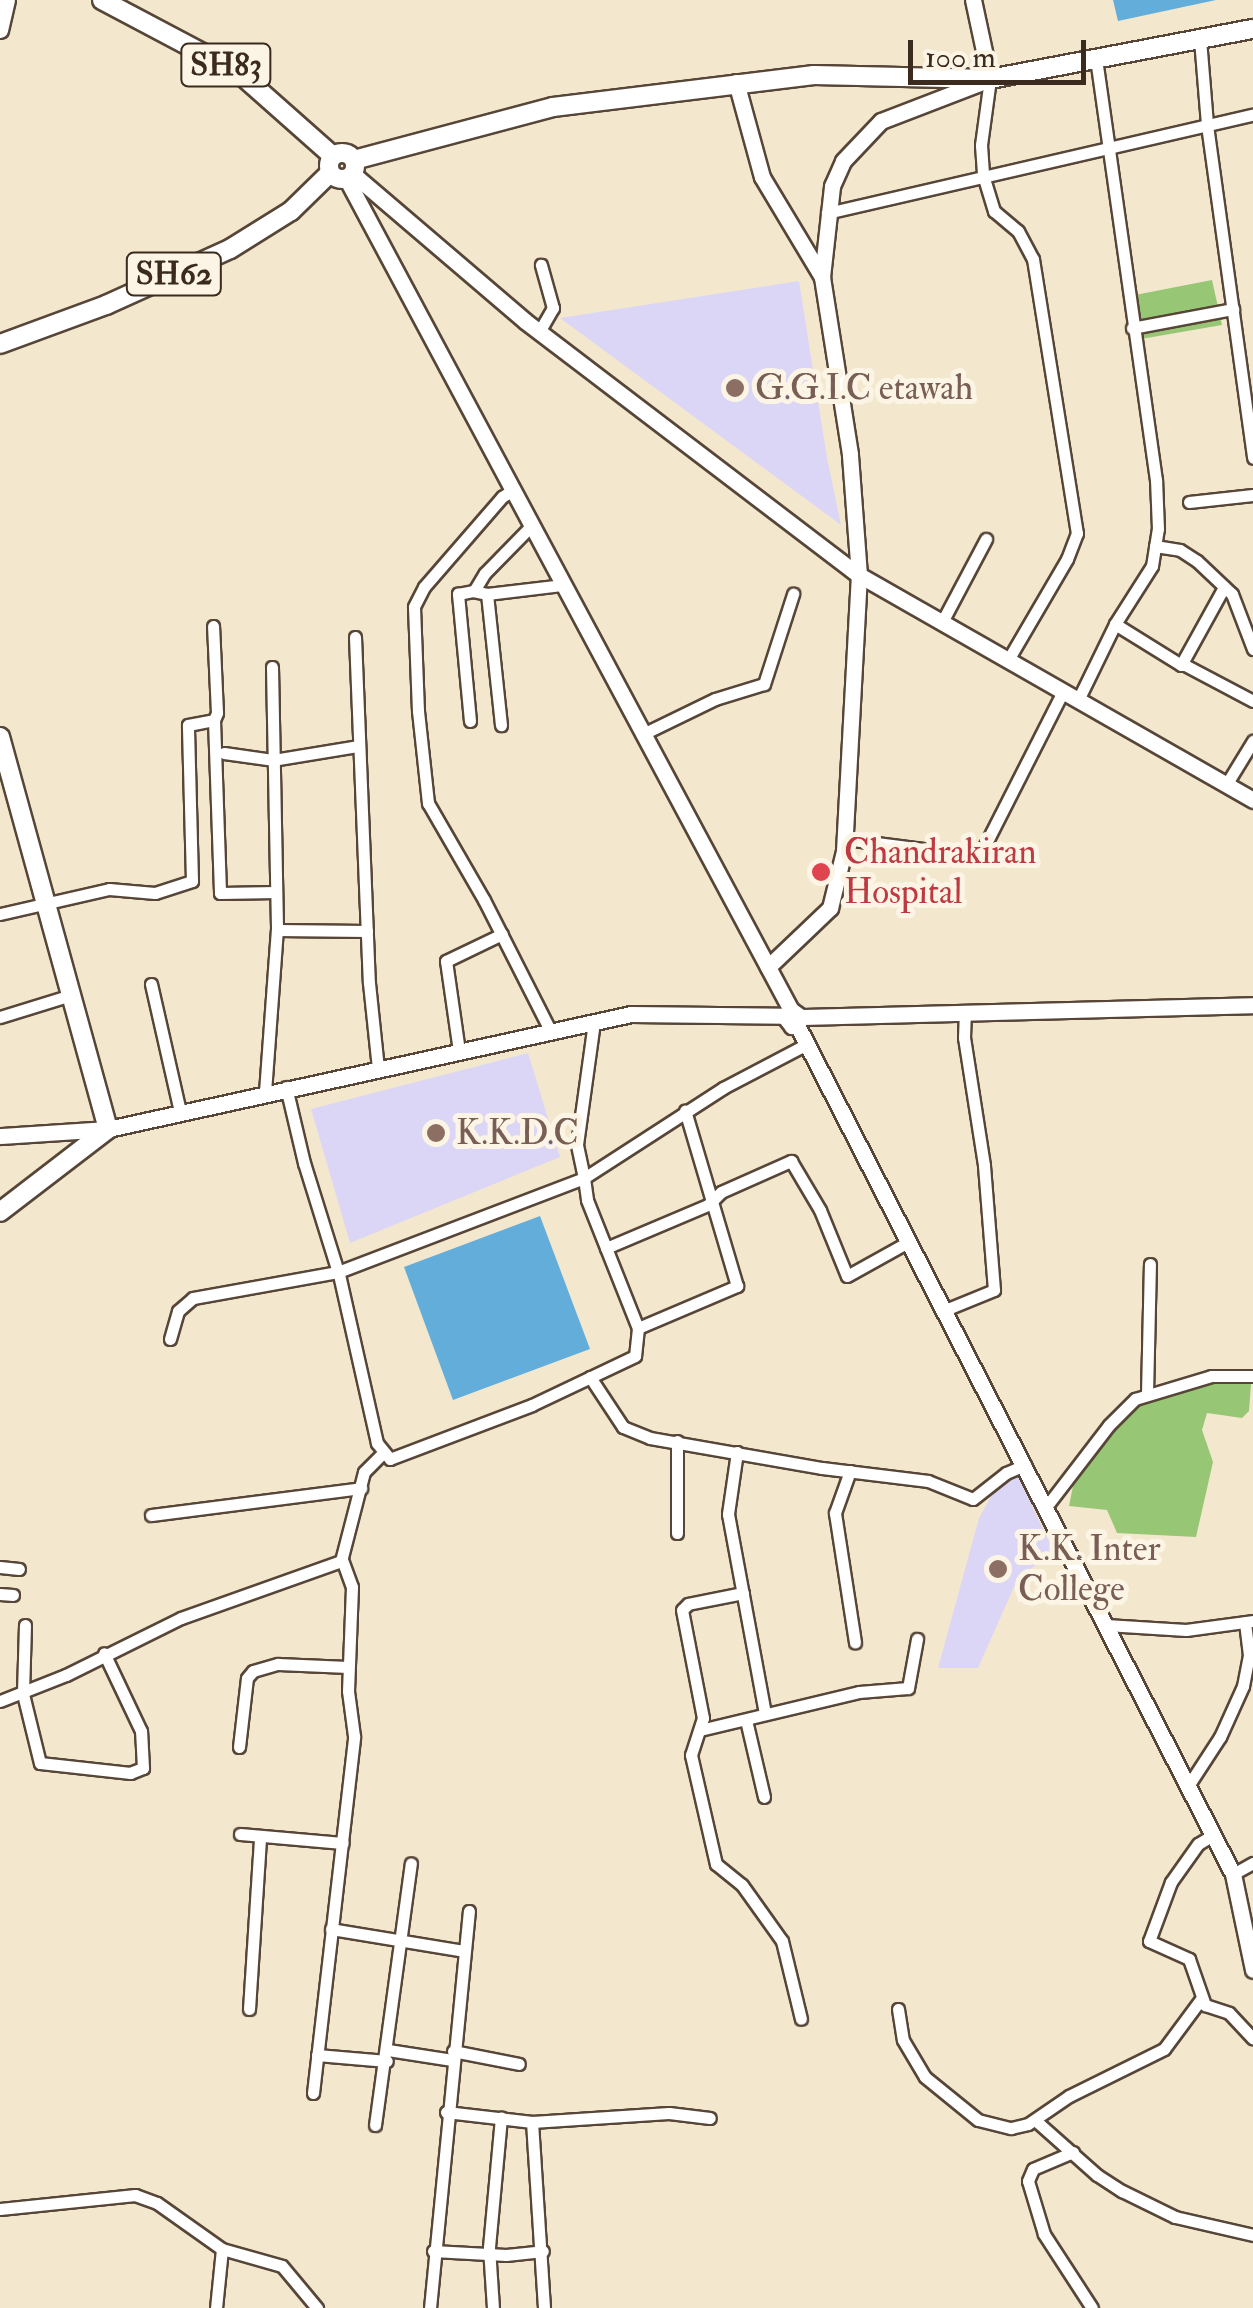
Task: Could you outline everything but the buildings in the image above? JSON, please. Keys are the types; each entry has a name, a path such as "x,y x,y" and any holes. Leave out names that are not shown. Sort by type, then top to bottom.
{"main road":[{"name":"SH83","path":"102,0 238,72 344,166"},
{"path":"344,166 479,121 509,119 553,107 814,75 990,79 1253,29"},
{"name":"SH62","path":"0,344 106,305 230,249 292,211 344,166"},
{"path":"0,737 108,1129 0,1212"}],"street":[{"path":"0,30 7,0"},
{"path":"973,0 990,79 982,145 983,174 994,211 1018,231 1034,259 1077,534 1067,560 1008,660"},
{"path":"1200,39 1207,125 1253,458"},
{"path":"1078,700 1116,624 1152,566 1156,546 1156,480 1096,59"},
{"path":"768,968 830,908 840,882 845,839 860,575 850,454 822,276 827,213 842,161 862,136 906,108 990,79"},
{"path":"736,82 762,177 822,276"},
{"path":"827,213 983,174 1253,115"},
{"path":"344,166 539,332 860,575 1253,800"},
{"path":"344,166 768,968 1188,1786 1232,1874 1253,1970"},
{"path":"539,332 553,308 541,265"},
{"path":"1132,328 1232,309"},
{"path":"514,490 502,497 424,587 413,622 428,804 502,934 551,1032"},
{"path":"1189,502 1253,496"},
{"path":"473,592 506,549 532,525"},
{"path":"942,622 986,539"},
{"path":"1156,546 1180,550 1224,586 1250,626 1253,648"},
{"path":"470,721 458,594 564,585"},
{"path":"1183,664 1224,586"},
{"path":"486,594 501,725"},
{"path":"642,734 715,698 764,684 793,594"},
{"path":"1116,624 1253,701"},
{"path":"213,626 220,893 276,892"},
{"path":"355,637 367,931 378,1068"},
{"path":"264,1092 277,930 272,666"},
{"path":"845,839 970,854 982,851 1063,692"},
{"path":"0,914 109,890 155,892 190,884 194,876 188,725 214,720"},
{"path":"1226,785 1253,740"},
{"path":"224,752 272,760 358,746"},
{"path":"277,930 367,931"},
{"path":"458,1052 446,960 502,934"},
{"path":"151,984 180,1112"},
{"path":"0,1017 71,995"},
{"path":"0,1136 108,1129 631,1014 965,1015 1253,1005"},
{"path":"945,1310 994,1290 986,1181 964,1038 965,1015"},
{"path":"286,1087 338,1272 377,1443 390,1460 440,1443 635,1356 638,1328 587,1200 577,1144 594,1022"},
{"path":"170,1338 178,1310 194,1298 338,1272 584,1178 685,1111 807,1044"},
{"path":"638,1328 736,1286 685,1111"},
{"path":"606,1248 711,1202 721,1192 791,1161 820,1210 847,1276 910,1241"},
{"path":"1147,1394 1150,1264"},
{"path":"1046,1507 1108,1425 1132,1402 1211,1376 1253,1376"},
{"path":"590,1377 624,1426 636,1435 928,1481 974,1499 996,1480 1025,1466"},
{"path":"676,1442 677,1533"},
{"path":"314,2093 354,1736 348,1667 352,1586 342,1558 364,1472 384,1452"},
{"path":"737,1452 728,1504 765,1714"},
{"path":"850,1471 835,1513 855,1642"},
{"path":"151,1515 361,1488"},
{"path":"0,1701 23,1694 181,1618 313,1574 342,1558"},
{"path":"0,1567 20,1569"},
{"path":"743,1592 688,1604 682,1610 702,1710 691,1755 716,1864 742,1886 782,1941 800,2020"},
{"path":"1106,1625 1186,1630 1249,1621 1249,1655 1243,1686 1220,1738 1188,1786"},
{"path":"25,1625 23,1694 40,1764 140,1770 144,1763 141,1731 104,1653"},
{"path":"700,1730 860,1692 908,1688 917,1639"},
{"path":"238,1747 249,1674 278,1664 348,1667"},
{"path":"746,1720 764,1797"},
{"path":"240,1834 343,1843"},
{"path":"1207,2005 1192,1962 1151,1944 1149,1935 1171,1882 1198,1844 1212,1834"},
{"path":"249,2009 260,1838"},
{"path":"1232,1874 1253,1862"},
{"path":"375,2125 388,2056 411,1863"},
{"path":"430,2308 446,2112 469,1910"},
{"path":"331,1929 464,1951"},
{"path":"1207,2005 1229,2012 1253,2039"},
{"path":"898,2009 909,2052 925,2078 991,2126 1011,2128 1035,2120 1069,2096 1164,2049 1207,2005"},
{"path":"317,2055 452,2056 519,2064"},
{"path":"446,2112 532,2122 616,2120 669,2113 710,2118"},
{"path":"493,2308 489,2254 500,2118"},
{"path":"1035,2120 1096,2175 1168,2214 1252,2231"},
{"path":"532,2122 544,2308"},
{"path":"1073,2152 1033,2168 1028,2181 1044,2234 1092,2308"},
{"path":"0,2209 135,2195 157,2203 222,2249 282,2266 317,2308"},
{"path":"216,2308 222,2249"},
{"path":"433,2251 543,2251"}],"shaded area":[{"name":"G.G.I.C etawah","path":"799,281 827,458 841,525 560,318"},
{"name":"K.K.D.C","path":"528,1053 560,1157 350,1243 311,1109"},
{"name":"K.K. Inter College","path":"1018,1476 1054,1552 1018,1578 978,1668 938,1668 979,1518 993,1493"}],"green space":[{"path":"1212,280 1222,325 1141,339 1135,295"},
{"path":"1214,1380 1251,1384 1249,1411 1242,1418 1207,1413 1202,1430 1213,1462 1196,1537 1117,1533 1107,1510 1069,1506 1073,1486 1141,1397"}],"water":[{"path":"1113,0 1216,0 1118,21"},
{"path":"540,1216 590,1349 453,1400 404,1267"}],"place":[{"name":"G.G.I.C etawah","path":"735,388"},
{"name":"Chandrakiran Hospital","path":"821,872"},
{"name":"K.K.D.C","path":"436,1133"},
{"name":"K.K. Inter College","path":"998,1569"}]}
